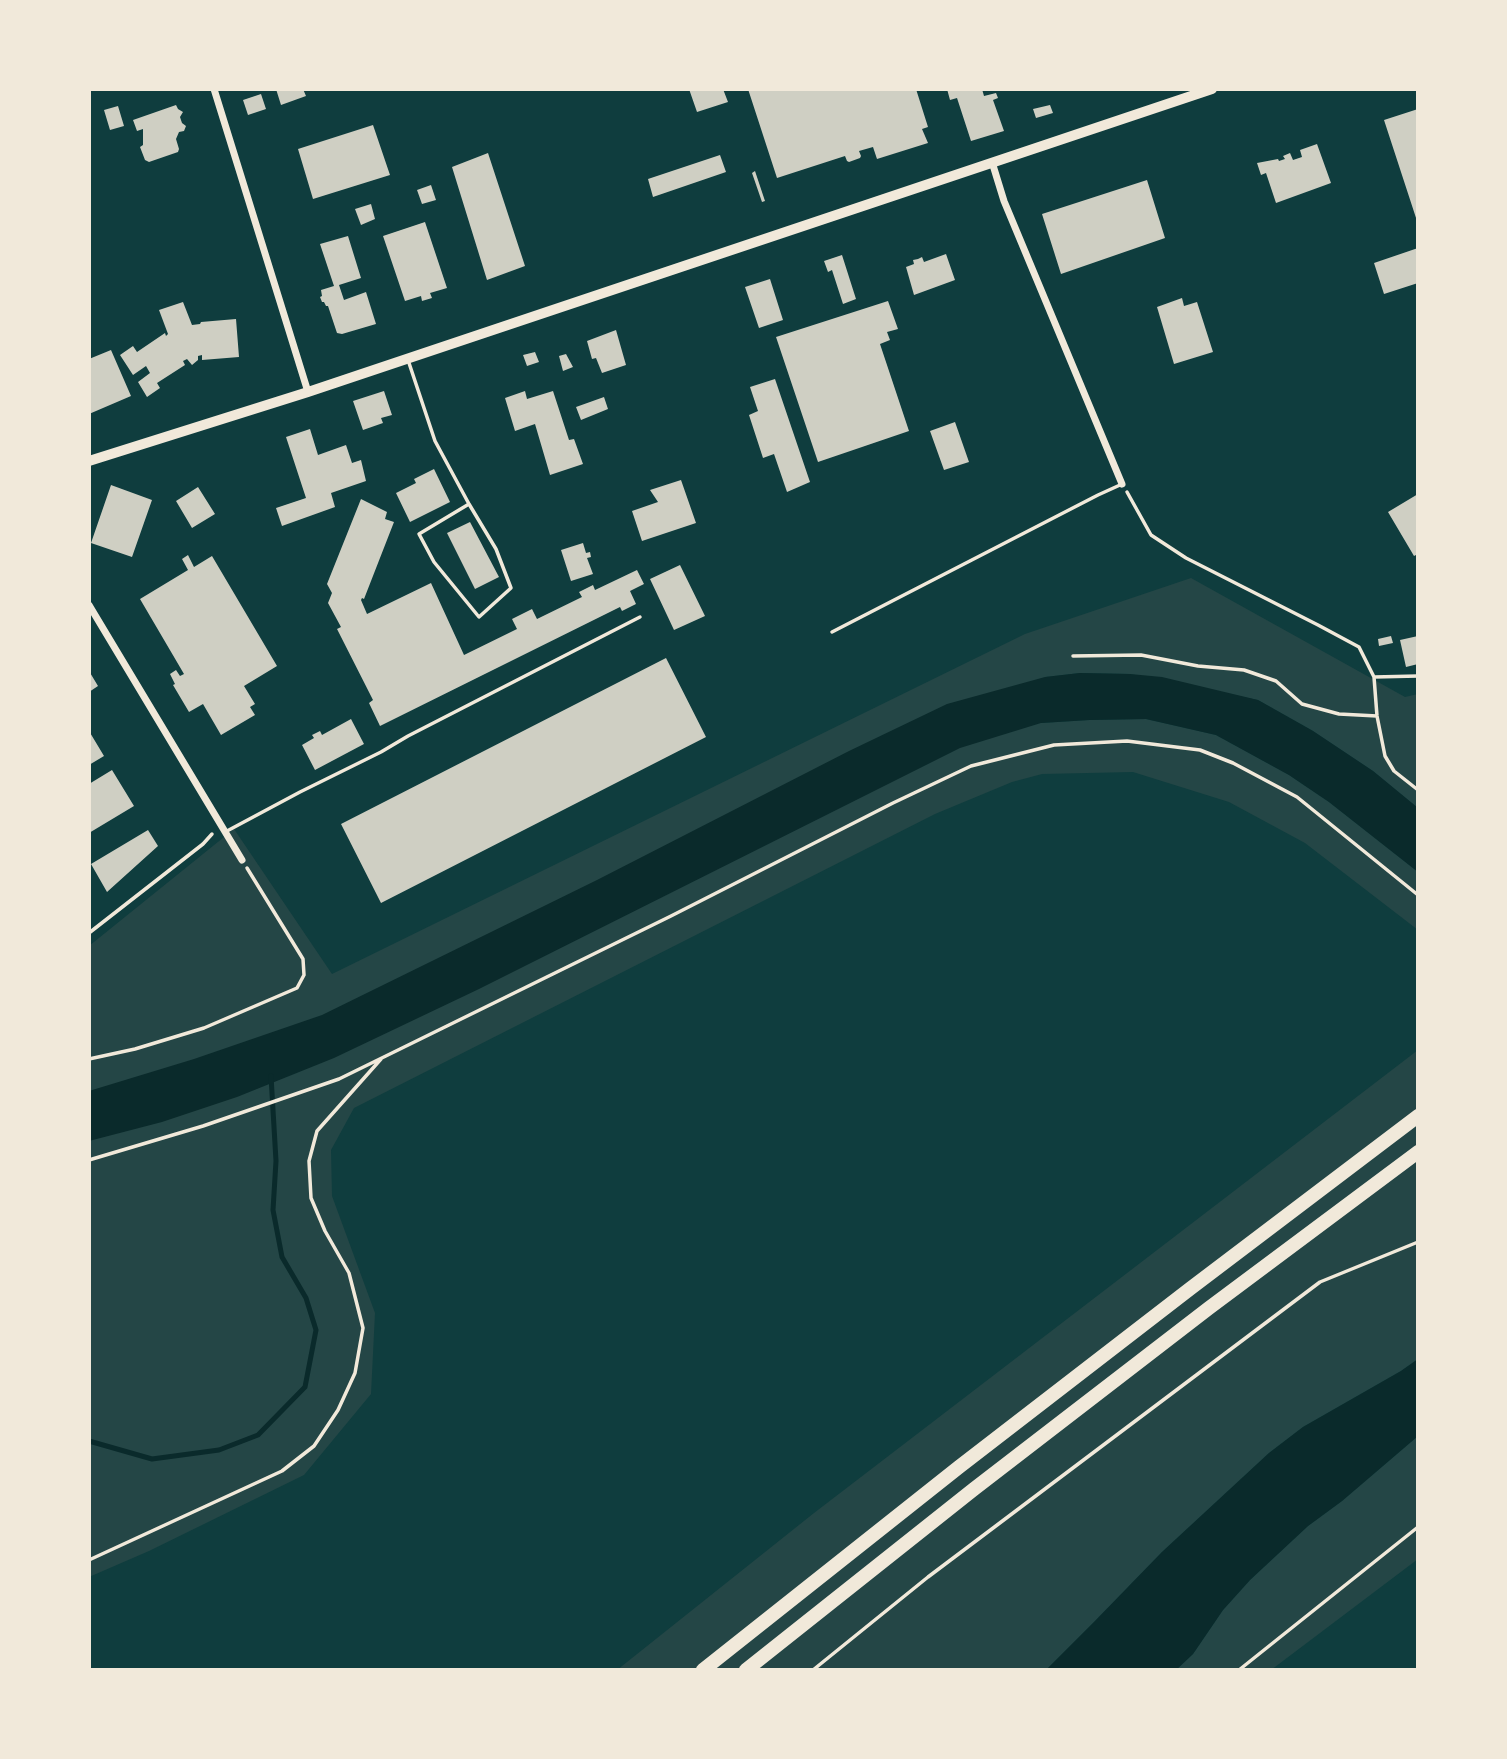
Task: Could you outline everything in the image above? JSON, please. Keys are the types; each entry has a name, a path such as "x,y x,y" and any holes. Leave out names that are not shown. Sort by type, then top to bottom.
{"highway":[{"path":"703,1670 1014,1425 1418,1116"},
{"path":"746,1670 974,1489 1418,1152"}],"street":[{"path":"214,89 308,392"},
{"path":"89,461 308,392 1212,89"},
{"path":"992,162 1004,201 1122,484"},
{"path":"89,605 242,860"}],"lane":[{"path":"407,358 435,441 496,549 512,588 479,617 434,562 419,534 470,504"},
{"path":"832,632 1122,484"},
{"path":"223,828 381,752 639,617"}],"path":[{"path":"1122,484 1151,535 1186,558 1359,648 1374,677 1377,716 1385,755 1394,771 1418,790"},
{"path":"1073,656 1141,655 1198,666 1244,670 1276,681 1303,704 1339,714 1377,716"},
{"path":"1374,677 1418,676"},
{"path":"89,1160 241,1113 339,1079 971,766 1054,746 1127,741 1200,750 1233,762 1297,797 1418,895"},
{"path":"89,933 223,828"},
{"path":"89,1059 135,1049 204,1028 297,988 304,975 303,959 242,860"},
{"path":"89,1560 282,1471 314,1447 338,1410 355,1373 363,1328 349,1272 325,1231 311,1198 309,1160 317,1131 383,1057"},
{"path":"813,1670 928,1577 1320,1282 1418,1242"},
{"path":"1239,1670 1418,1527"}],"shaded area":[{"path":"1191,578 1405,697 1418,694 1418,808 1373,771 1313,731 1258,700 1130,674 1080,673 1046,677 1041,723 1146,719 1216,735 1289,775 1329,802 1418,872 1418,930 1305,843 1229,802 1133,772 1042,774 1012,782 935,814 354,1108 331,1150 332,1196 375,1313 371,1394 304,1475 149,1551 89,1577 89,946 234,829 332,974 1025,634"},
{"path":"1080,673 1162,677 1258,700 1313,731 1373,771 1418,808 1418,872 1329,802 1289,775 1216,735 1146,719 1041,723 960,748 479,989 334,1058 237,1097 162,1122 89,1141 89,1091 194,1059 322,1015 947,704 1045,677"},
{"path":"1418,1050 1418,1359 1303,1427 1269,1453 1162,1552 1046,1670 617,1670 814,1513"},
{"path":"1418,1359 1418,1436 1342,1501 1308,1526 1250,1580 1223,1610 1193,1654 1176,1670 1046,1670 1162,1552 1269,1453 1303,1427"},
{"path":"1418,1436 1418,1559 1271,1670 1176,1670 1193,1654 1223,1610 1250,1580 1308,1526 1342,1501"}],"building":[{"path":"276,89 303,89 306,96 281,105"},
{"path":"689,89 723,89 728,102 697,112"},
{"path":"748,89 916,89 928,127 922,129 928,143 877,159 873,147 859,151 860,158 849,162 845,156 777,178"},
{"path":"947,89 982,89 984,96 996,93 998,98 993,100 1004,131 971,141 957,98 950,100"},
{"path":"261,94 266,109 248,115 243,100"},
{"path":"176,105 183,112 180,117 186,126 176,139 178,152 149,162 145,160 140,147 143,145 143,129 137,131 133,120"},
{"path":"1050,105 1053,113 1036,118 1033,109"},
{"path":"118,106 124,126 110,130 104,110"},
{"path":"1418,109 1418,221 1417,221 1384,120"},
{"path":"373,125 390,175 313,199 298,149"},
{"path":"1317,144 1331,183 1276,203 1266,173 1261,175 1257,163 1279,161 1290,153 1293,160 1302,157 1300,150"},
{"path":"488,153 525,266 487,280 452,167"},
{"path":"720,155 726,172 653,197 648,179"},
{"path":"755,171 765,201 762,202 752,173"},
{"path":"1147,180 1165,238 1061,274 1042,214"},
{"path":"431,185 436,200 422,204 417,190"},
{"path":"371,204 375,219 361,225 355,209"},
{"path":"425,222 447,288 430,293 432,298 422,301 421,296 405,301 383,236"},
{"path":"348,236 361,278 339,285 344,300 366,292 376,324 342,334 337,333 328,306 320,297 321,290 334,286 320,244"},
{"path":"1418,248 1418,283 1384,294 1374,263"},
{"path":"946,254 955,280 914,295 906,267 914,264 913,260 922,257 924,262"},
{"path":"842,255 856,299 843,304 832,270 828,272 824,261"},
{"path":"770,279 783,320 759,328 745,287"},
{"path":"1182,298 1184,306 1197,302 1213,352 1174,364 1157,307"},
{"path":"888,301 898,329 887,332 890,340 880,344 909,431 818,462 776,337"},
{"path":"183,302 192,325 236,319 239,357 202,360 202,355 198,356 198,360 192,365 187,359 183,361 185,365 157,383 160,388 147,397 138,382 150,373 146,366 133,375 120,355 133,346 137,352 165,333 166,336 168,334 159,310"},
{"path":"616,330 626,365 602,373 596,358 592,359 587,341"},
{"path":"111,350 131,396 89,414 89,359"},
{"path":"535,352 539,362 527,366 523,355"},
{"path":"566,354 573,367 563,371 559,356"},
{"path":"775,379 810,482 787,492 774,454 763,458 749,415 758,411 750,387"},
{"path":"384,391 392,415 381,418 383,423 363,430 353,401"},
{"path":"525,391 527,399 553,391 569,440 574,439 583,464 550,475 535,424 515,431 505,398"},
{"path":"604,397 608,409 581,420 576,407"},
{"path":"955,422 969,462 944,470 930,431"},
{"path":"310,429 318,455 346,445 352,463 361,460 366,481 331,493 335,507 282,526 276,508 306,498 286,437"},
{"path":"434,469 450,502 410,522 396,493 416,483 414,479"},
{"path":"681,480 696,523 642,541 632,511 658,502 650,490"},
{"path":"111,485 152,500 132,557 91,543"},
{"path":"198,487 215,514 192,528 176,501"},
{"path":"1418,494 1418,554 1414,556 1388,512"},
{"path":"361,499 387,512 385,519 394,522 364,599 361,600 367,614 431,583 464,655 517,629 512,619 532,609 537,619 582,597 579,592 593,585 595,590 637,570 644,584 630,591 636,604 622,611 620,607 380,726 369,703 373,700 337,629 341,627 328,603 332,593 327,584"},
{"path":"470,522 499,577 475,589 447,533"},
{"path":"583,543 586,553 590,552 591,557 587,558 593,574 571,581 561,550"},
{"path":"188,555 194,567 212,556 277,666 244,686 255,704 250,707 255,715 221,735 203,704 189,712 173,685 175,684 170,674 176,670 180,676 184,674 140,599 188,570 182,559"},
{"path":"680,565 705,616 674,630 650,579"},
{"path":"1391,636 1393,643 1379,646 1378,639"},
{"path":"1418,636 1418,664 1406,667 1400,640"},
{"path":"666,658 706,737 381,903 341,824"},
{"path":"89,671 98,686 89,692"},
{"path":"351,719 364,744 315,770 302,745 314,738 312,735 320,731 322,735"},
{"path":"89,731 104,756 89,765"},
{"path":"112,770 134,806 89,833 89,784"},
{"path":"148,830 158,846 107,892 91,864"}],"waterway":[{"path":"89,1441 152,1459 219,1450 258,1435 305,1387 316,1330 306,1298 282,1257 273,1210 276,1161 271,1076"}]}
